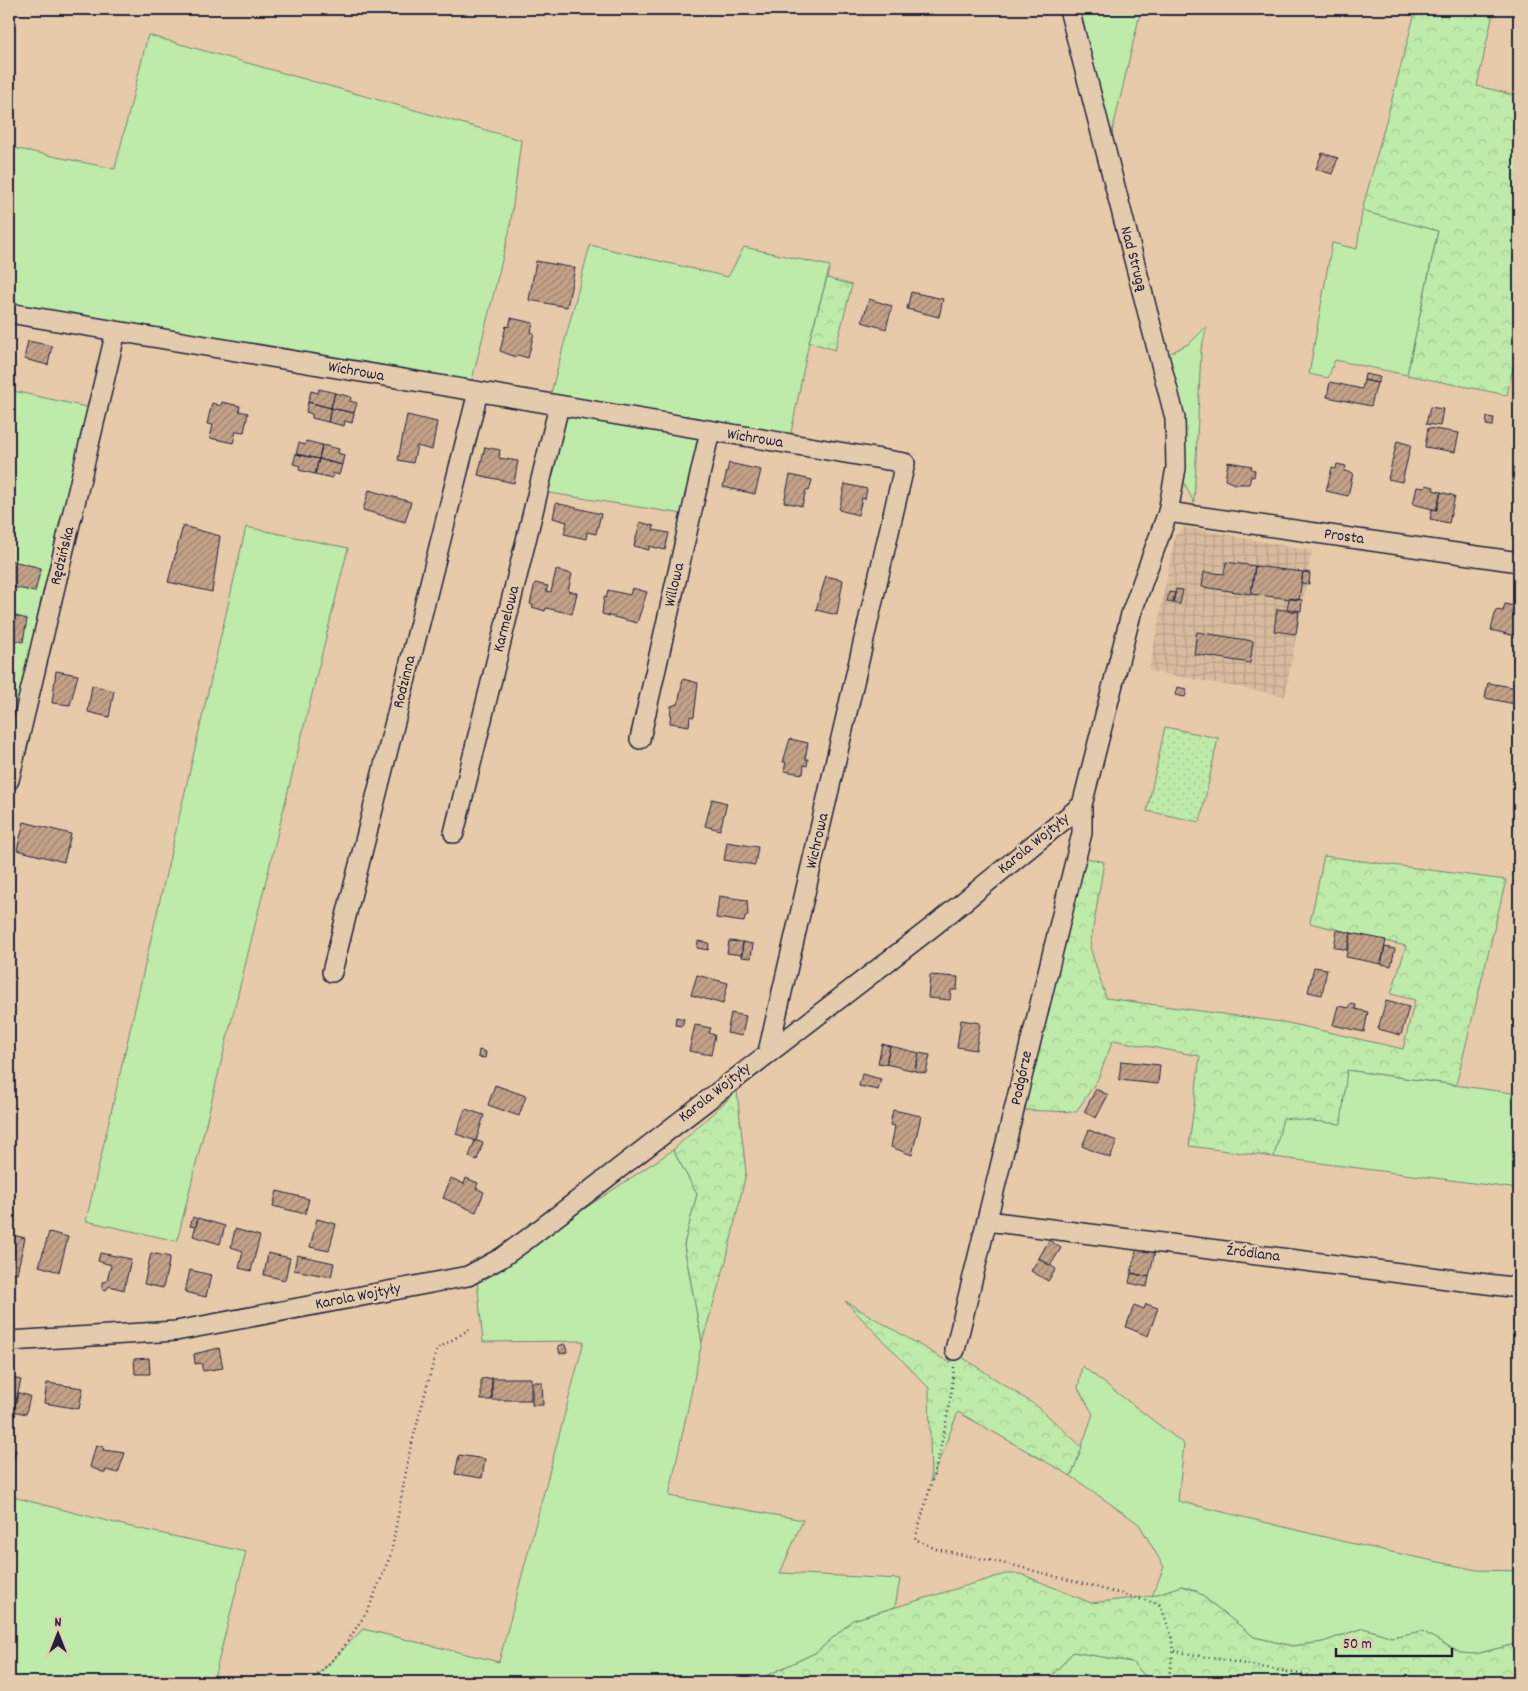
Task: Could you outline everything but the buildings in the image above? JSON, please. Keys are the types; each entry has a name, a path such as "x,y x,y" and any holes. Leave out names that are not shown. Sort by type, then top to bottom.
{"street":[{"name":"Nad Strugą","path":"1069,9 1175,418 1176,468 1168,512"},
{"name":"Wichrowa","path":"9,313 906,463 768,1052"},
{"name":"Rędzińska","path":"9,780 116,331"},
{"name":"Rodzinna","path":"332,972 478,392"},
{"name":"Karmelowa","path":"454,833 559,406"},
{"name":"Willowa","path":"640,739 710,431"},
{"name":"Prosta","path":"1168,512 1519,562"},
{"name":"Karola Wojtyły","path":"9,1341 176,1331 468,1276 501,1258 935,925 1082,805 1131,614 1168,512"},
{"name":"Podgórze","path":"955,1350 1082,833 1082,805"},
{"name":"Źródlana","path":"986,1221 1519,1288"}],"path":[{"path":"311,1682 341,1651 368,1610 391,1554 410,1450 437,1349 470,1330"},
{"path":"955,1350 950,1404 937,1467 915,1539 936,1549 1016,1566 1159,1604 1170,1628 1174,1651 1168,1682"},
{"path":"1174,1651 1343,1682"},
{"path":"1041,1682 1048,1680 1072,1682"}],"shaded area":[{"path":"1185,527 1312,551 1285,696 1149,671 1175,536"}],"green space":[{"path":"1076,9 1141,9 1112,133"},
{"path":"1416,9 1494,9 1477,86 1519,96 1519,339 1507,395 1407,375 1438,231 1362,211"},
{"path":"148,35 521,140 510,228 471,384 9,303 9,147 115,169"},
{"path":"1362,211 1438,230 1407,375 1335,360 1328,378 1309,374 1332,243 1357,249"},
{"path":"590,245 728,277 744,247 830,266 809,342 790,438 550,397"},
{"path":"827,278 852,285 835,350 809,342"},
{"path":"1207,326 1201,350 1194,503 1183,480 1167,355 1190,343"},
{"path":"9,390 104,411 9,785"},
{"path":"562,416 690,433 699,440 683,514 543,492"},
{"path":"246,527 348,548 177,1241 86,1221"},
{"path":"1165,727 1218,738 1200,822 1147,811"},
{"path":"1324,856 1506,880 1456,1085 1347,1070 1341,1124 1283,1118 1274,1157 1189,1146 1200,1056 1113,1040 1098,1079 1076,1112 1022,1110 1081,857 1104,862 1090,947 1106,998 1288,1023 1403,1049 1415,1000 1391,994 1406,946 1310,923"},
{"path":"1347,1070 1519,1094 1519,1189 1274,1157 1282,1118"},
{"path":"737,1091 746,1173 726,1261 702,1342 684,1245 697,1194 673,1150"},
{"path":"673,1150 697,1194 684,1245 702,1342 669,1496 803,1520 780,1573 900,1579 895,1607 853,1620 817,1652 753,1682 311,1682 363,1629 499,1662 584,1341 483,1342 477,1280"},
{"path":"845,1301 950,1363 954,1352 1038,1407 1082,1447 1071,1476 958,1412 931,1482 929,1388"},
{"path":"1082,1366 1184,1444 1178,1501 1345,1542 1476,1570 1519,1571 1519,1643 1476,1654 1460,1653 1422,1631 1392,1637 1363,1628 1323,1642 1292,1646 1254,1637 1195,1590 1181,1586 1152,1596 1164,1567 1139,1524 1071,1476 1093,1414 1078,1388"},
{"path":"9,1496 127,1526 246,1552 213,1682 9,1682"},
{"path":"1005,1574 1021,1574 1091,1603 1152,1596 1181,1586 1195,1590 1254,1637 1292,1646 1323,1642 1363,1628 1392,1637 1422,1631 1460,1653 1476,1654 1519,1643 1519,1682 1157,1682 1147,1678 1132,1662 1073,1652 1048,1680 1041,1682 753,1682 817,1652 853,1620"},
{"path":"1073,1652 1132,1662 1147,1678 1157,1682 1072,1682 1048,1680"}]}
